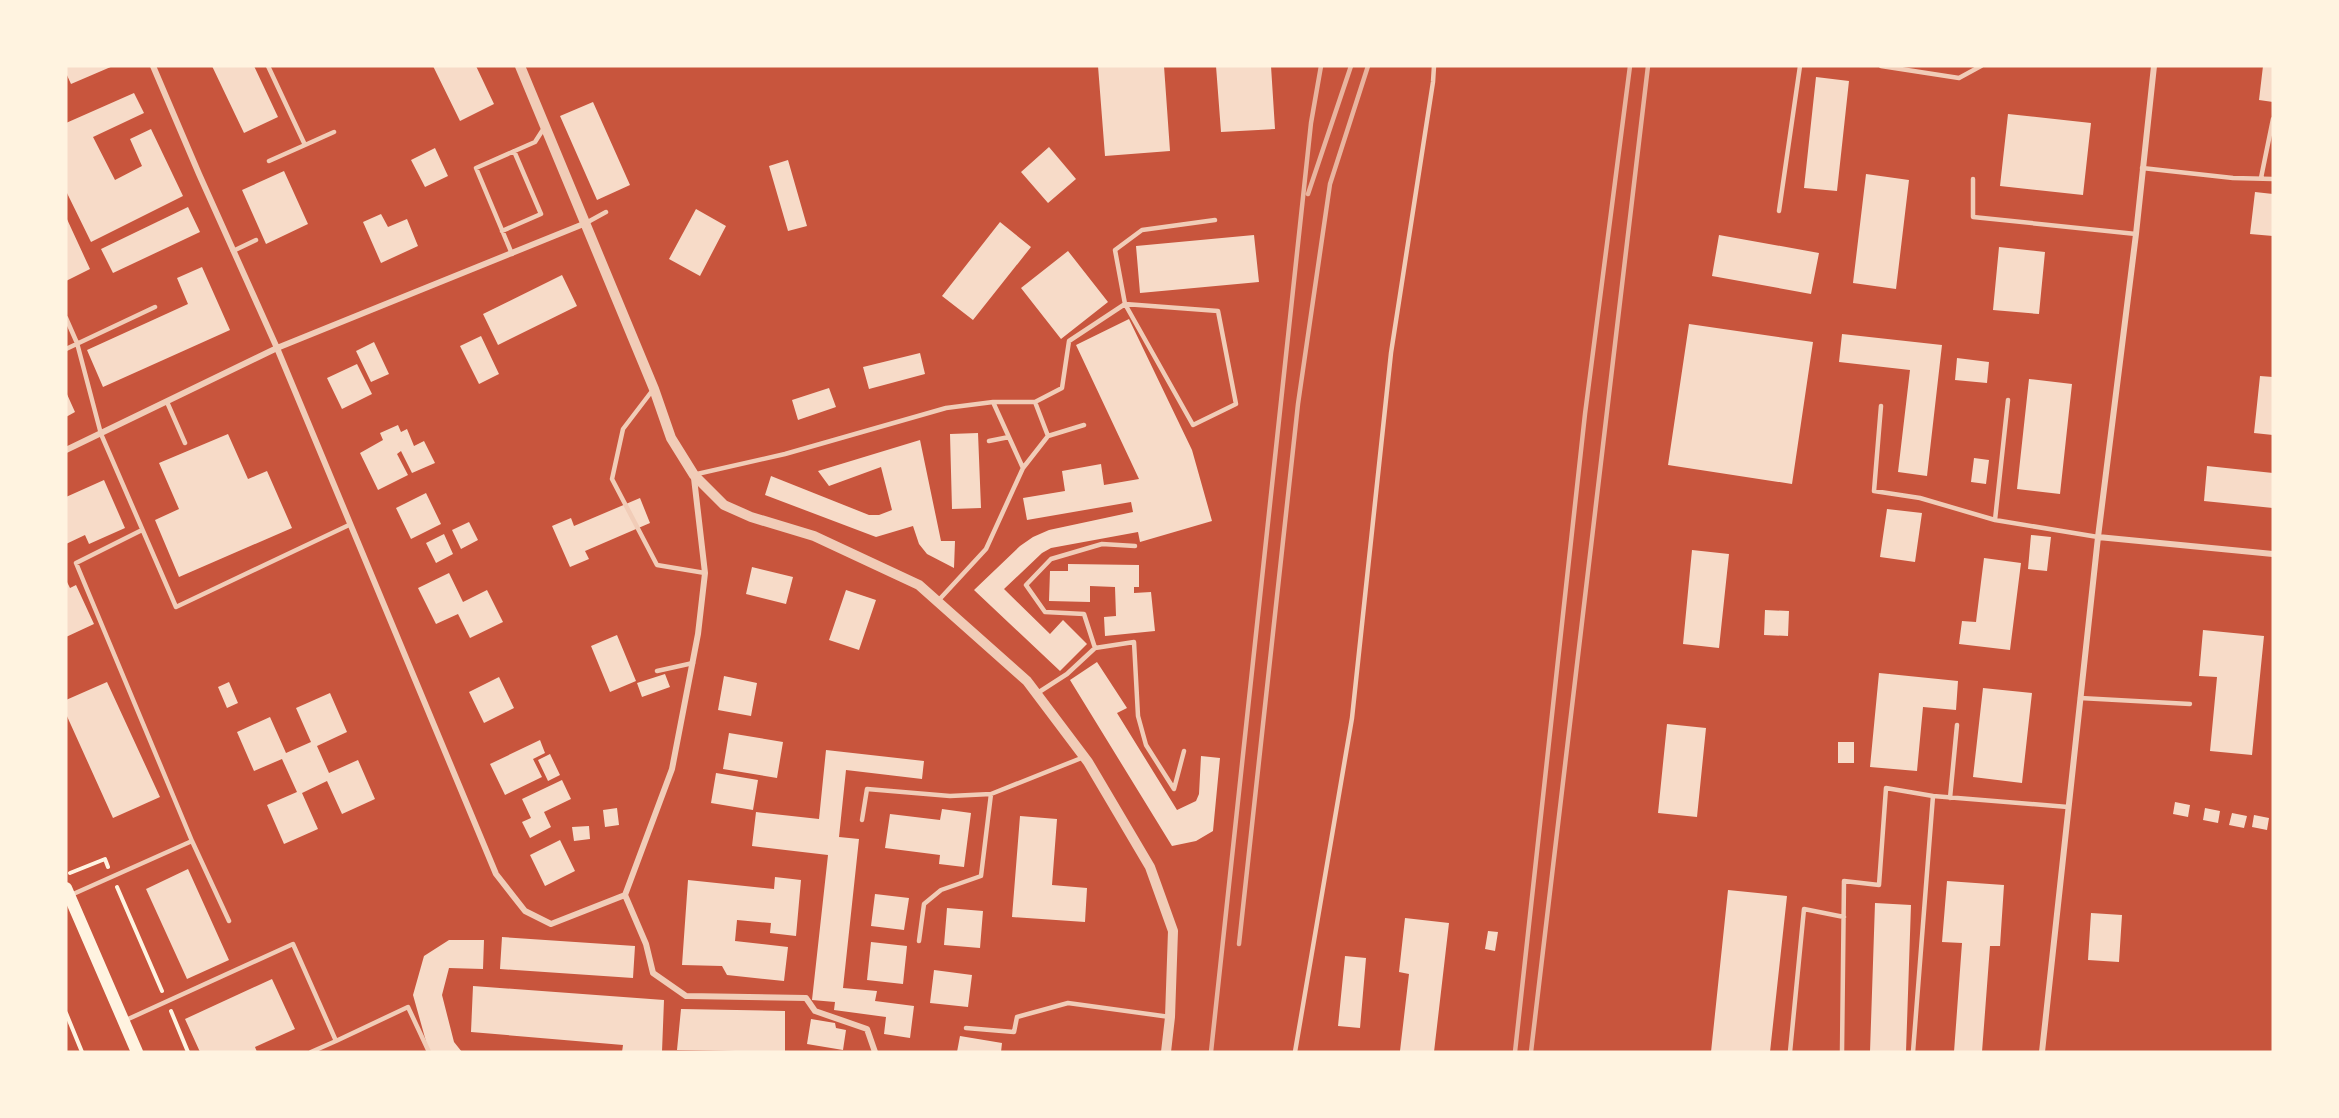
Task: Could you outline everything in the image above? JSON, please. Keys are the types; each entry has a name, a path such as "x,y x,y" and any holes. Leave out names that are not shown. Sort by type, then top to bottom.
{"main road":[{"path":"68,892 137,1052"}],"street":[{"path":"153,66 277,348 496,874 525,911 550,924 625,895"},
{"path":"520,66 654,389 671,438 694,475 724,505 751,517 814,536 868,559 919,585 1027,681 1084,757 1150,867 1173,931 1170,1017 1166,1052"},
{"path":"2042,1052 2098,537 2136,234 2154,66"},
{"path":"66,450 277,348 586,223"},
{"path":"694,475 705,573 693,663 672,769 625,895 646,944 653,974 686,996 806,998 814,1011 867,1029 875,1052"},
{"path":"2098,537 2273,554"}],"lane":[{"path":"268,66 305,145"},
{"path":"1294,1052 1352,718 1391,353 1434,66"},
{"path":"1779,211 1800,66"},
{"path":"1881,66 1959,78 1981,66"},
{"path":"2261,178 2273,119"},
{"path":"512,254 476,168 535,142 545,126"},
{"path":"269,161 334,132"},
{"path":"502,231 541,214 514,151"},
{"path":"2142,168 2233,178 2273,179"},
{"path":"1973,180 1973,217 2136,234"},
{"path":"586,223 606,212"},
{"path":"694,475 785,454 935,411 993,402 1035,402 1062,388 1069,342 1125,304 1218,311 1236,404 1193,425 1125,304 1115,250 1142,230 1215,220"},
{"path":"233,251 256,240"},
{"path":"66,349 155,307"},
{"path":"66,318 77,343 102,434 176,607 349,525"},
{"path":"654,389 622,429 612,479 657,565 705,573"},
{"path":"1995,520 2008,400"},
{"path":"167,402 185,443"},
{"path":"993,402 1023,468"},
{"path":"1035,402 1048,436"},
{"path":"1881,406 1874,491 1920,498 1995,520 2098,537"},
{"path":"937,602 986,549 1023,468 1048,436 1084,425"},
{"path":"989,441 1009,437"},
{"path":"142,530 76,562 192,841 229,921"},
{"path":"1095,648 1084,614 1045,612 1026,585 1051,559 1102,544 1135,546"},
{"path":"1036,693 1067,674 1095,648 1134,642 1138,716 1146,745 1174,789 1184,751"},
{"path":"657,671 693,663"},
{"path":"2080,698 2190,704"},
{"path":"1950,798 1957,725"},
{"path":"862,820 867,789 950,796 991,794 1084,757"},
{"path":"1842,1052 1844,881 1879,885 1886,788 1950,798 2068,807"},
{"path":"919,941 924,904 941,890 981,876 991,794"},
{"path":"1913,1052 1933,796"},
{"path":"68,892 113,876 192,841"},
{"path":"1790,1052 1804,909 1844,917"},
{"path":"123,1021 293,944 336,1041"},
{"path":"966,1028 1014,1032 1017,1017 1068,1003 1170,1017"},
{"path":"311,1052 408,1007 429,1052"}],"path":[{"path":"66,875 105,859 188,1052"},
{"path":"66,1013 82,1052"}],"building":[{"path":"66,66 113,66 71,84 66,73"},
{"path":"212,66 254,66 278,117 244,133"},
{"path":"433,66 476,66 494,104 460,121"},
{"path":"1098,66 1164,66 1170,151 1105,156"},
{"path":"1216,66 1271,66 1275,129 1221,132"},
{"path":"2263,66 2273,66 2273,102 2259,100"},
{"path":"1816,77 1849,81 1837,191 1804,188"},
{"path":"134,93 144,113 93,137 115,180 142,166 130,139 151,129 183,196 91,242 66,191 66,123"},
{"path":"593,102 630,185 597,200 560,116"},
{"path":"2008,114 2091,123 2083,195 2000,186"},
{"path":"1049,147 1076,179 1048,203 1021,172"},
{"path":"435,148 448,176 425,187 411,160"},
{"path":"788,160 807,226 788,231 769,166"},
{"path":"284,171 308,224 266,244 242,190"},
{"path":"1866,174 1909,180 1896,289 1853,283"},
{"path":"2255,192 2273,194 2273,236 2250,234"},
{"path":"188,207 200,232 113,273 101,249"},
{"path":"696,209 726,226 700,276 669,259"},
{"path":"381,214 388,227 407,219 418,246 381,263 363,222"},
{"path":"66,217 90,269 66,281"},
{"path":"1000,222 1031,247 973,320 942,296"},
{"path":"1254,235 1259,282 1140,293 1136,246"},
{"path":"1719,235 1819,253 1811,294 1712,276"},
{"path":"1999,247 2045,252 2039,314 1993,310"},
{"path":"1068,251 1108,302 1061,339 1021,288"},
{"path":"202,267 230,330 103,387 87,350 188,304 177,278"},
{"path":"562,275 577,306 498,345 483,314"},
{"path":"1129,319 1192,450 1212,521 1140,542 1138,532 1051,548 1042,553 1004,589 1050,634 1063,620 1087,644 1060,671 974,590 1020,546 1033,537 1049,530 1133,512 1131,502 1027,520 1023,498 1065,491 1062,471 1101,464 1104,485 1139,479 1076,345"},
{"path":"1689,324 1813,342 1792,484 1668,465"},
{"path":"1842,334 1942,345 1927,476 1898,472 1910,370 1839,362"},
{"path":"481,336 499,374 479,384 460,346"},
{"path":"374,342 389,374 371,382 356,351"},
{"path":"920,353 925,374 869,389 863,367"},
{"path":"1957,358 1989,362 1987,383 1955,380"},
{"path":"357,364 372,394 342,409 327,378"},
{"path":"2260,376 2273,377 2273,435 2254,433"},
{"path":"2029,379 2072,384 2060,494 2017,489"},
{"path":"829,388 836,407 798,420 792,400"},
{"path":"66,392 75,412 66,417"},
{"path":"398,425 401,432 407,429 414,446 424,441 435,463 412,473 401,451 397,454 408,475 378,490 360,453 383,440 380,433"},
{"path":"978,433 981,508 952,509 950,434"},
{"path":"228,434 248,479 267,471 292,528 179,577 155,520 179,509 159,463"},
{"path":"920,440 941,541 955,541 954,568 927,554 919,544 913,526 876,537 765,495 771,476 869,515 879,515 892,510 881,467 829,486 818,471"},
{"path":"1974,458 1989,460 1986,484 1971,482"},
{"path":"2207,466 2273,473 2273,508 2204,501"},
{"path":"104,480 125,528 89,544 85,535 66,544 66,497"},
{"path":"426,493 441,524 411,539 396,508"},
{"path":"640,498 650,523 585,551 589,559 570,567 552,526 571,518 574,526"},
{"path":"1887,509 1922,513 1915,562 1880,557"},
{"path":"469,522 478,540 461,549 452,530"},
{"path":"444,534 453,554 436,563 426,543"},
{"path":"2031,535 2051,537 2047,571 2028,569"},
{"path":"1692,550 1729,554 1719,648 1683,644"},
{"path":"1984,558 2021,563 2010,650 1959,644 1962,621 1976,622"},
{"path":"1068,564 1139,565 1139,587 1134,587 1134,593 1151,592 1155,631 1105,636 1104,617 1116,616 1115,587 1090,586 1090,602 1049,601 1050,571 1068,571"},
{"path":"752,567 793,577 786,604 746,594"},
{"path":"449,573 463,602 487,590 503,622 470,638 458,614 436,624 418,588"},
{"path":"66,580 70,588 76,585 94,624 66,637"},
{"path":"846,590 876,600 859,650 829,640"},
{"path":"1765,610 1789,611 1788,636 1764,635"},
{"path":"2203,630 2264,636 2252,755 2210,751 2217,677 2199,676"},
{"path":"617,635 636,681 610,692 591,646"},
{"path":"1097,662 1127,708 1117,713 1177,810 1196,801 1199,794 1201,756 1220,758 1213,831 1196,841 1172,846 1070,680"},
{"path":"1879,673 1958,681 1956,710 1923,707 1917,771 1870,767"},
{"path":"665,674 670,687 642,697 637,683"},
{"path":"724,676 757,683 751,716 718,710"},
{"path":"499,677 514,708 484,723 469,692"},
{"path":"107,682 160,797 113,818 66,714 66,700"},
{"path":"229,682 238,703 227,708 218,687"},
{"path":"1983,688 2032,693 2022,783 1973,777"},
{"path":"330,693 347,732 317,746 329,773 358,760 375,799 342,814 327,781 302,793 318,829 284,844 267,805 297,792 282,759 254,771 237,732 270,717 286,753 311,742 296,708"},
{"path":"1667,724 1706,728 1697,817 1658,813"},
{"path":"729,733 783,742 777,778 723,769"},
{"path":"540,740 545,753 533,759 542,777 505,795 490,764"},
{"path":"1838,742 1854,742 1854,763 1838,763"},
{"path":"826,750 924,761 922,779 846,770 839,837 859,839 843,988 877,991 875,1001 914,1006 910,1038 884,1034 886,1017 834,1010 835,1002 812,1000 828,855 752,846 756,812 819,819"},
{"path":"550,754 560,775 548,781 538,760"},
{"path":"716,773 758,780 753,810 711,803"},
{"path":"562,780 571,799 544,812 551,827 530,838 522,822 531,818 522,799"},
{"path":"2175,802 2190,805 2188,817 2173,814"},
{"path":"617,808 619,825 605,827 603,810"},
{"path":"2205,808 2220,811 2218,823 2203,820"},
{"path":"942,809 971,813 964,867 939,864 940,855 885,848 890,814 940,820"},
{"path":"2232,813 2247,816 2244,828 2229,825"},
{"path":"2254,815 2269,818 2267,830 2252,827"},
{"path":"1020,816 1057,819 1052,885 1087,888 1085,922 1012,917"},
{"path":"589,826 590,839 574,841 572,827"},
{"path":"560,840 575,871 545,886 530,855"},
{"path":"188,869 229,960 187,979 146,889"},
{"path":"775,877 801,880 796,936 770,933 771,923 737,920 735,941 788,947 784,981 727,975 722,966 682,965 688,880 774,889"},
{"path":"1947,881 2004,885 2000,946 1990,946 1982,1052 1954,1052 1962,943 1942,942"},
{"path":"1728,890 1787,896 1770,1052 1711,1052"},
{"path":"875,894 909,898 904,930 871,926"},
{"path":"1875,903 1911,905 1906,1052 1870,1052"},
{"path":"947,908 983,911 980,948 944,945"},
{"path":"2091,913 2122,915 2119,962 2088,960"},
{"path":"1405,918 1449,923 1434,1052 1400,1051 1409,974 1399,972"},
{"path":"1488,931 1498,932 1495,951 1485,949"},
{"path":"502,937 635,946 633,978 500,969"},
{"path":"449,940 484,940 483,969 449,968 442,995 454,1042 462,1052 429,1052 413,995 424,956"},
{"path":"871,942 907,946 903,984 867,980"},
{"path":"1345,956 1366,958 1360,1028 1338,1026"},
{"path":"934,970 972,975 968,1007 930,1003"},
{"path":"272,979 295,1029 255,1047 257,1052 200,1052 185,1019"},
{"path":"473,986 664,1000 662,1052 622,1052 623,1045 471,1032"},
{"path":"681,1009 785,1011 785,1052 677,1050"},
{"path":"811,1019 835,1023 836,1028 846,1030 843,1050 807,1044"},
{"path":"960,1036 1002,1043 1001,1052 957,1052"}],"railway":[{"path":"1211,1052 1311,123 1321,66"},
{"path":"1308,194 1351,66"},
{"path":"1239,944 1298,404 1330,184 1368,66"},
{"path":"1515,1052 1585,414 1630,66"},
{"path":"1531,1052 1648,66"}]}
